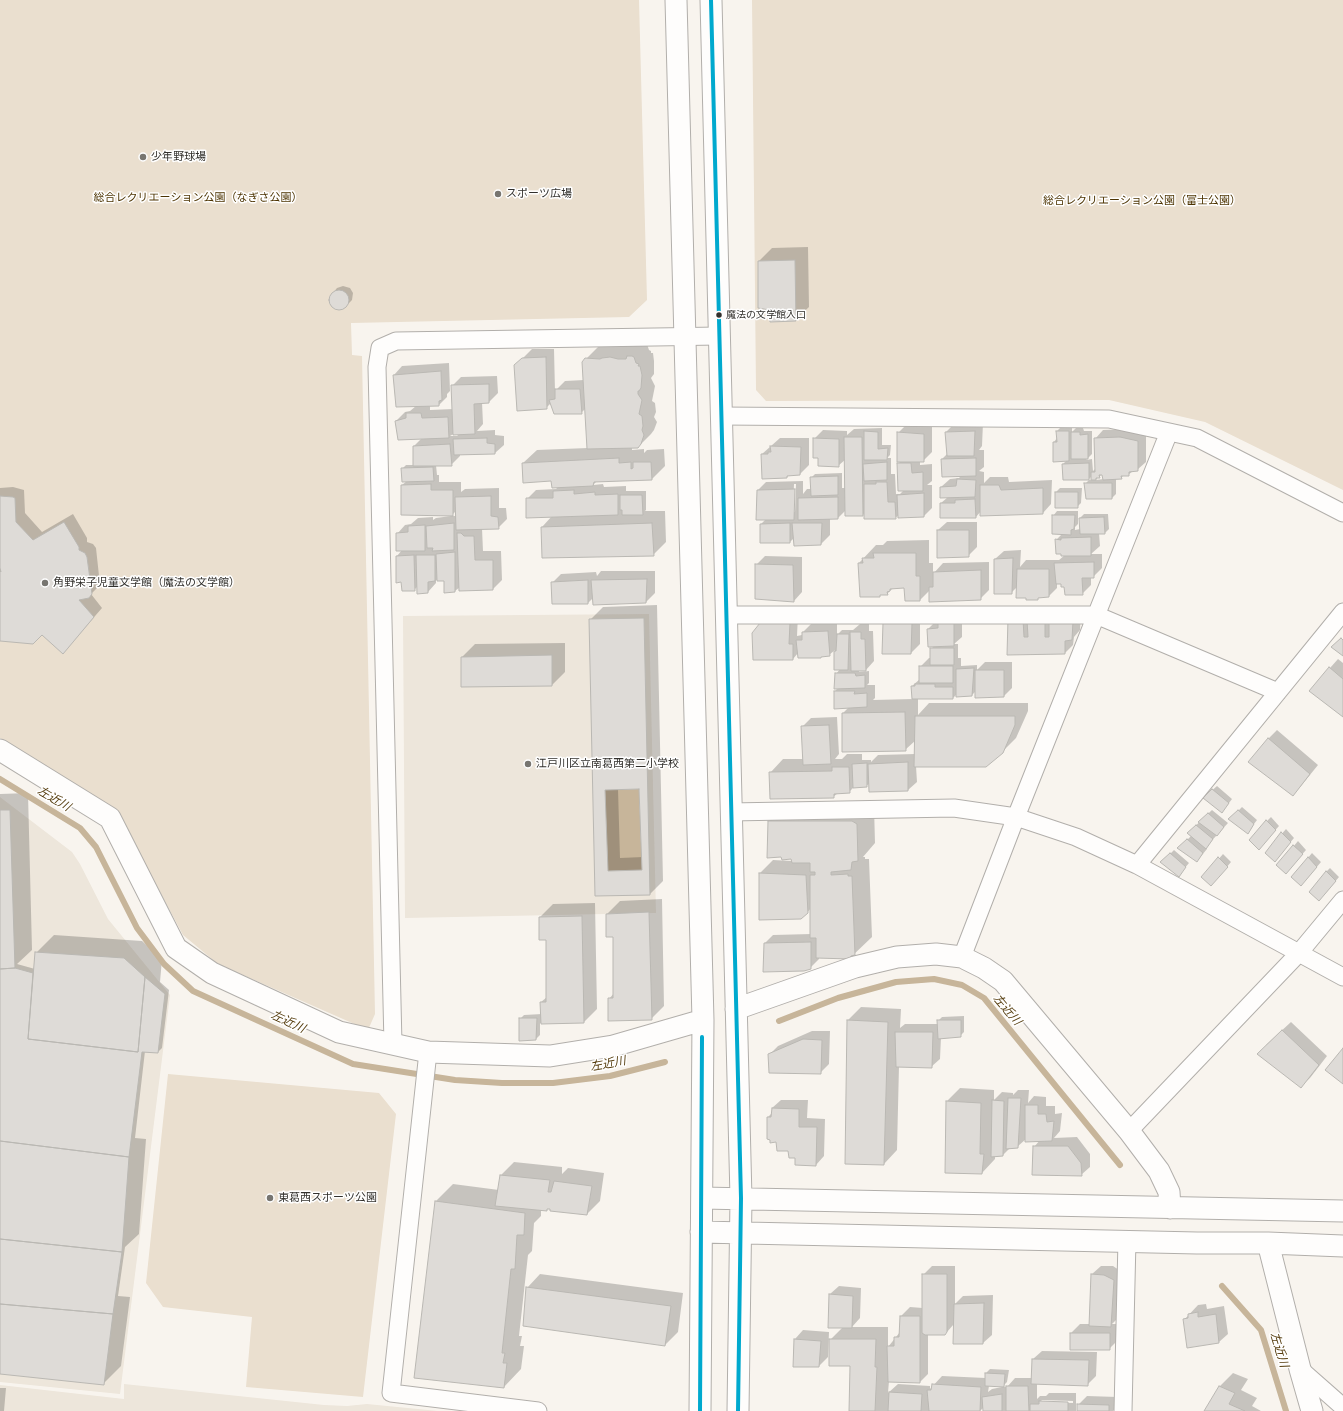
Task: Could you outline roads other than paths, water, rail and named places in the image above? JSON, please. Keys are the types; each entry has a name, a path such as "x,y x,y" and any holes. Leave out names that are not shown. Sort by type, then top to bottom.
{"street":[{"path":"676,0 702,1020 700,1411"},
{"path":"711,0 727,615 730,812 741,1198 738,1411"},
{"path":"393,1044 377,367 380,348 396,341 719,336"},
{"path":"721,416 1109,419 1198,438 1343,513"},
{"path":"962,957 1169,432"},
{"path":"1137,865 1343,612"},
{"path":"727,615 1096,615 1278,692"},
{"path":"0,750 110,818 176,948 212,973 339,1032 428,1052 550,1056 613,1046 702,1020"},
{"path":"730,812 954,808 1016,817 1076,837 1137,865 1343,977"},
{"path":"1129,1131 1299,953 1343,900"},
{"path":"736,1009 855,967 890,959 936,954 962,957 984,968 1003,981 1129,1131 1159,1171 1169,1192 1170,1208"},
{"path":"428,1052 391,1393 538,1411"},
{"path":"702,1198 1343,1211"},
{"path":"701,1232 1127,1240 1197,1243 1268,1243 1343,1246"},
{"path":"1123,1411 1127,1240"},
{"path":"1268,1243 1312,1411"},
{"path":"1300,1369 1343,1407"}],"waterway":[{"name":"左近川","path":"0,779 80,828 96,847 137,928 164,964 193,991 353,1064 455,1080 502,1083 553,1083 610,1076 665,1062"},
{"name":"左近川","path":"779,1021 838,998 896,982 934,979 962,985 984,998 1120,1165"},
{"name":"左近川","path":"1222,1286 1261,1330 1286,1411"}],"place":[{"name":"少年野球場","path":"143,157"},
{"name":"スポーツ広場","path":"498,194"},
{"name":"魔法の文学館入口","path":"719,315"},
{"name":"角野栄子児童文学館（魔法の文学館）","path":"45,583"},
{"name":"江戸川区立南葛西第二小学校","path":"528,764"},
{"name":"東葛西スポーツ公園","path":"270,1198"}],"park label":[{"name":"総合レクリエーション公園（なぎさ公園）","path":"198,198"},
{"name":"総合レクリエーション公園（富士公園）","path":"1142,201"}]}
